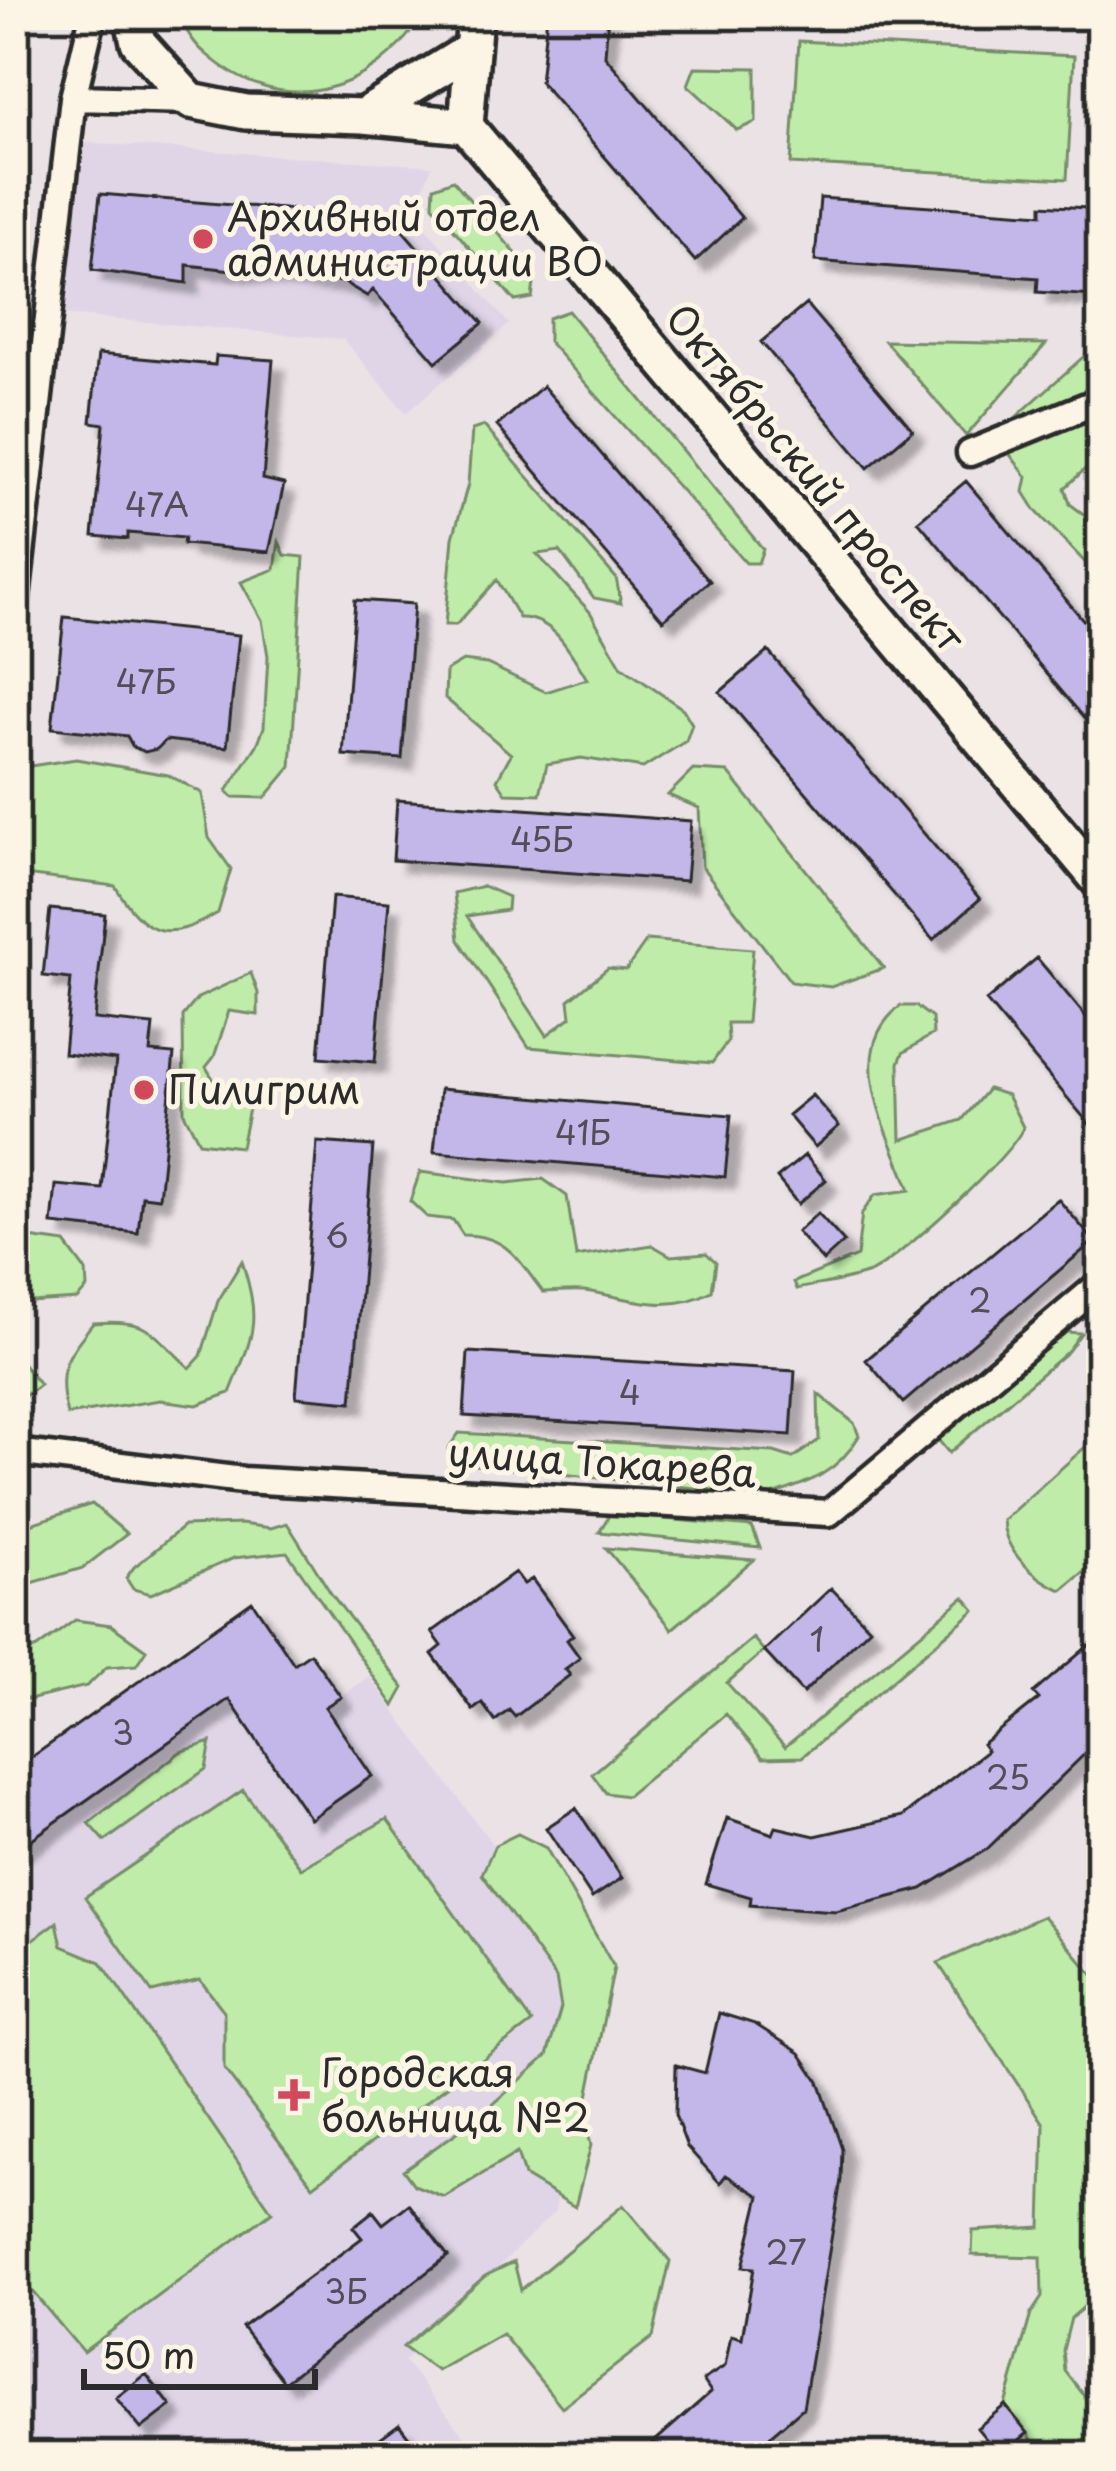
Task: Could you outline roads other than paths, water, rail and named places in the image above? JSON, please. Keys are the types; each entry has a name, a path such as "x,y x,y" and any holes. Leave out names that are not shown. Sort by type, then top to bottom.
{"main road":[{"path":"132,15 139,42 191,101 246,112 466,126 475,15"},
{"path":"363,116 472,50"},
{"name":"Октябрьский проспект","path":"466,126 1101,883"}],"street":[{"path":"15,607 73,98 93,15"},
{"path":"73,98 191,101"},
{"path":"970,453 1101,400"},
{"name":"улица Токарева","path":"15,1452 243,1480 829,1514 1101,1283"}],"place":[{"name":"Архивный отдел администрации ВО","path":"203,239"},
{"name":"Пилигрим","path":"144,1090"},
{"name":"Городская больница №2","path":"294,2095"}]}
